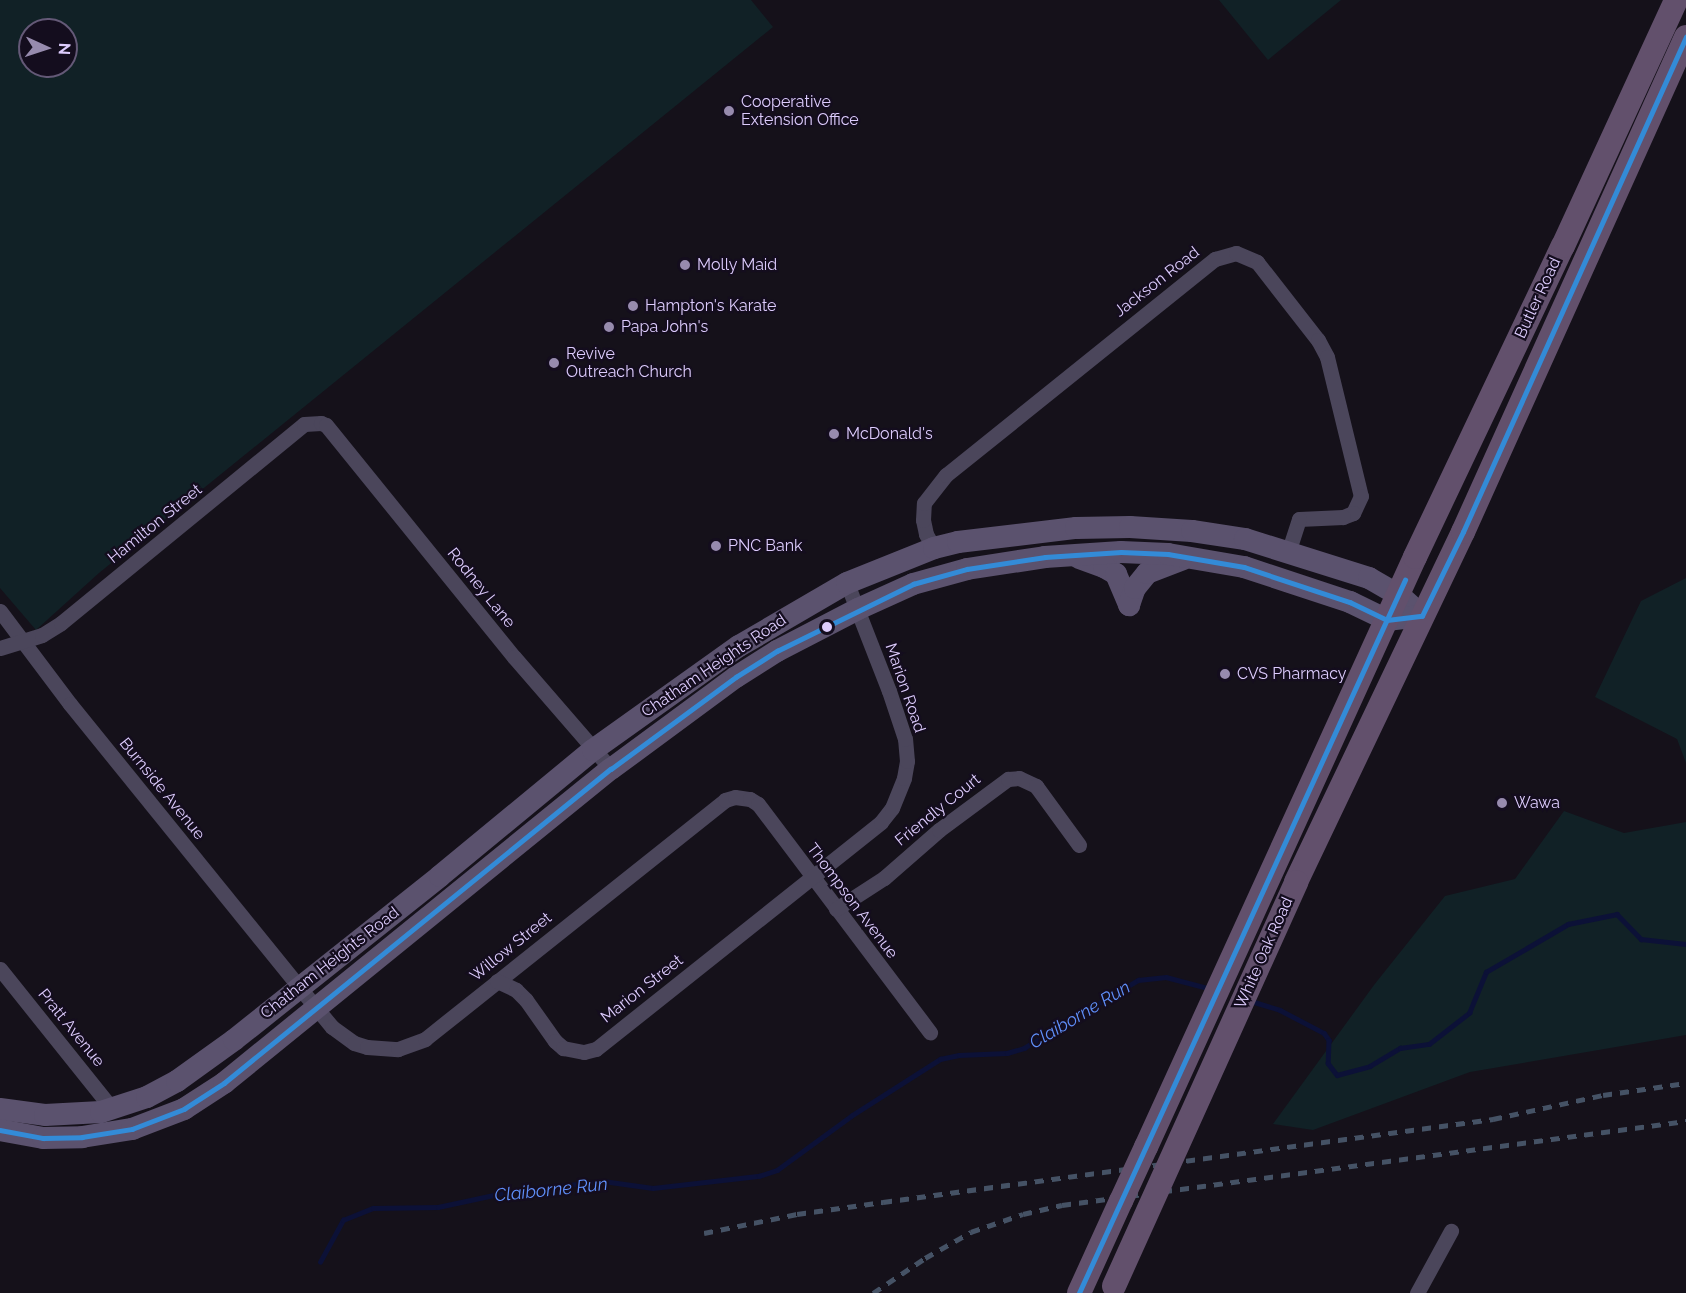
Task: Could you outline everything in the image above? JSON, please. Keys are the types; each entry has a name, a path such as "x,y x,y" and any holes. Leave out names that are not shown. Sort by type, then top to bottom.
{"main road":[{"name":"Butler Road","path":"1387,620 1676,0"},
{"name":"Butler Road","path":"1422,616 1463,532 1686,37"},
{"name":"Chatham Heights Road","path":"0,1109 45,1115 113,1110 177,1081 299,987 593,750 739,646 847,583 934,548 958,542 1033,532 1130,527 1192,531 1245,539 1369,579 1399,595 1422,616"},
{"name":"Chatham Heights Road","path":"0,1130 43,1138 82,1137 132,1129 184,1109 224,1083 611,769 736,677 777,651 858,609 913,584 967,569 1071,556 1135,552 1195,556 1244,567 1350,602 1387,620"},
{"path":"1071,556 1104,567 1116,574 1129,605 1137,583 1147,573 1161,566 1195,556"},
{"path":"1387,620 1422,616"},
{"name":"White Oak Road","path":"1112,1290 1296,882 1422,616"},
{"name":"White Oak Road","path":"1080,1291 1387,620"}],"street":[{"name":"Jackson Road","path":"934,548 926,534 923,520 924,503 946,475 1215,259 1236,253 1257,262 1318,340 1327,357 1361,496 1353,513 1343,517 1299,519 1288,553"},
{"name":"Hamilton Street","path":"0,648 42,635 61,624 304,424 326,425"},
{"name":"Rodney Lane","path":"326,425 476,611 611,769"},
{"name":"Marion Road","path":"812,877 881,822 892,808 904,778 907,761 905,739 847,583"},
{"name":"Burnside Avenue","path":"0,611 70,704 299,987"},
{"name":"Friendly Court","path":"836,909 884,878 939,830 1008,779 1018,778 1036,786 1079,845"},
{"name":"Thompson Avenue","path":"743,797 758,804 930,1032"},
{"name":"Willow Street","path":"299,987 332,1027 354,1042 367,1047 398,1049 425,1039 726,800 743,797"},
{"name":"Marion Street","path":"497,981 516,990 526,1000 555,1041 563,1048 584,1052 596,1049 812,877"},
{"name":"Pratt Avenue","path":"0,969 113,1110"},
{"path":"1417,1293 1451,1231"}],"shaded area":[{"path":"0,0 751,0 773,27 99,573 36,630 0,588"},
{"path":"1219,0 1341,0 1268,60"},
{"path":"1686,578 1686,763 1677,739 1595,697 1641,601"},
{"path":"1564,811 1624,833 1686,822 1686,1035 1470,1072 1313,1130 1273,1124 1374,985 1445,896 1515,879"}],"waterway":[{"name":"Claiborne Run","path":"1251,1001 1280,1010 1324,1033 1329,1040 1328,1063 1337,1075 1370,1066 1400,1048 1429,1044 1469,1013 1486,972 1568,924 1617,914 1641,939 1686,944"},
{"name":"Claiborne Run","path":"320,1262 343,1220 373,1208 438,1207 508,1192 603,1181 653,1188 759,1176 777,1170 851,1116 940,1059 959,1055 1007,1053 1024,1048 1138,980 1166,977 1211,989"}],"railway":[{"path":"704,1233 797,1214 1493,1119 1603,1095 1686,1083"},
{"path":"873,1293 925,1258 971,1232 1023,1214 1062,1205 1686,1121"}],"transit line":[{"path":"0,1130 43,1138 82,1137 132,1129 184,1109 224,1083 611,769 736,677 777,651 913,584 967,569 1045,557 1121,552 1168,554 1244,567 1350,602 1387,620 1422,616 1463,532 1686,37"},
{"path":"1079,1293 1405,580"}],"place":[{"name":"Cooperative Extension Office","path":"729,111"},
{"name":"Molly Maid","path":"685,265"},
{"name":"Hampton's Karate","path":"633,306"},
{"name":"Papa John's","path":"609,327"},
{"name":"Revive Outreach Church","path":"554,363"},
{"name":"McDonald's","path":"834,434"},
{"name":"PNC Bank","path":"716,546"},
{"name":"CVS Pharmacy","path":"1225,674"},
{"name":"Wawa","path":"1502,803"}]}
